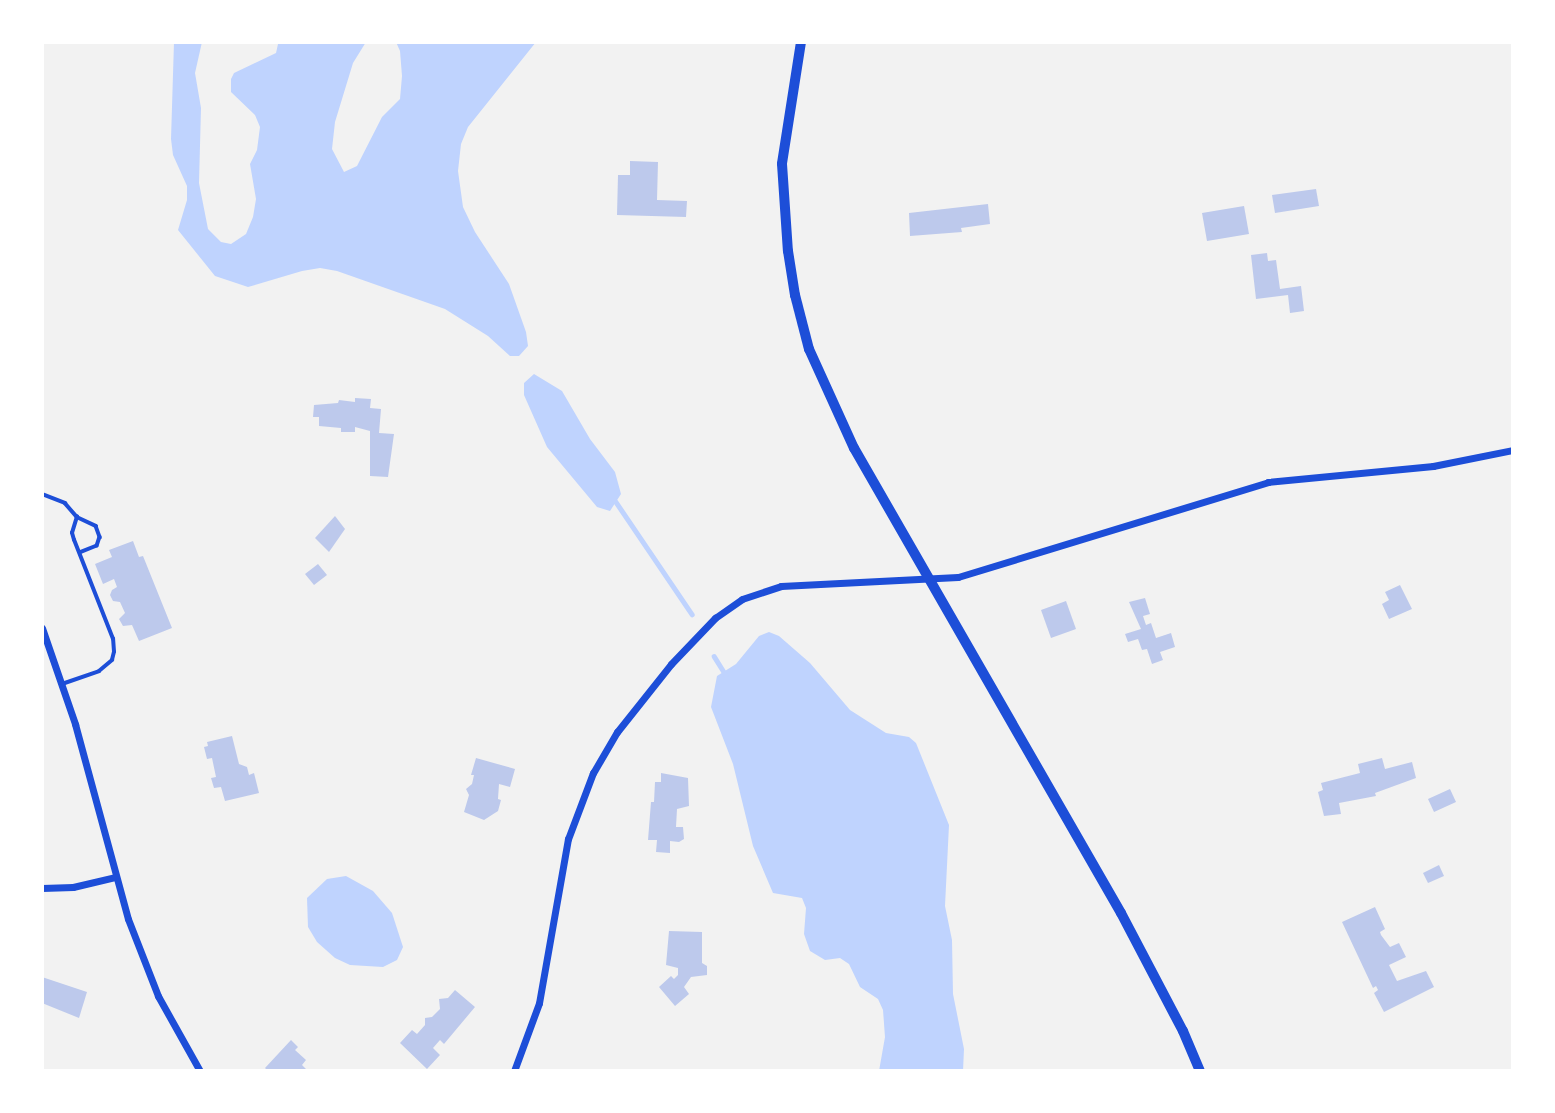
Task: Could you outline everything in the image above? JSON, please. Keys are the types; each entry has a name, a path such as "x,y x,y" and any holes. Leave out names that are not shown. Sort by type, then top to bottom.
{"main road":[{"path":"802,42 782,164 783,206 795,295 809,349 854,448 1121,913 1183,1031 1200,1071"}],"street":[{"path":"514,1071 539,1003 561,866 575,816 593,772 612,740 671,664 727,608 765,589 798,584 931,581 984,570 1268,482 1433,466 1513,450"},
{"path":"42,628 62,684 115,877 158,996 200,1071"},
{"path":"42,888 73,887 115,877"}],"lane":[{"path":"42,494 65,503 77,517 96,526 100,537 97,546 80,554"},
{"path":"62,684 99,671 112,660 114,652 113,639 72,533 77,517"}],"water":[{"path":"174,42 202,42 195,73 201,108 199,183 208,229 221,242 231,244 246,234 253,217 256,199 250,164 257,150 260,127 255,115 231,92 231,79 234,73 276,53 278,44 274,42 366,42 353,63 335,122 332,149 344,172 357,166 382,117 400,99 402,76 400,51 396,42 536,42 468,127 461,144 458,171 463,207 475,232 509,284 526,332 528,346 519,356 510,356 488,336 445,309 337,271 320,268 302,271 248,287 215,276 178,230 187,200 187,186 173,155 171,139"},
{"path":"534,374 562,391 590,439 615,472 621,494 610,511 597,507 547,447 524,395 524,383"},
{"path":"769,632 779,636 810,663 850,710 886,733 909,737 916,743 949,825 945,906 952,940 953,994 964,1049 963,1071 879,1071 885,1037 883,1010 878,999 860,987 849,964 840,958 825,960 810,951 804,934 806,908 802,898 773,893 753,846 733,764 711,707 717,676 736,664 759,636"},
{"path":"346,876 373,891 392,913 403,947 397,960 383,967 350,965 335,958 317,942 308,927 307,898 327,879"}],"building":[{"path":"630,161 658,162 657,200 687,201 686,217 617,215 618,175 630,175"},
{"path":"1316,189 1319,206 1275,213 1272,195"},
{"path":"988,204 990,224 961,228 962,232 910,236 909,213"},
{"path":"1244,206 1249,234 1207,241 1202,213"},
{"path":"1267,253 1268,261 1276,260 1280,289 1301,286 1304,311 1290,313 1288,295 1256,299 1251,255"},
{"path":"355,398 371,399 370,408 381,409 379,433 394,434 388,477 370,476 370,431 355,427 355,432 341,432 341,428 319,426 319,417 313,417 314,405 338,403 339,400 355,402"},
{"path":"335,516 345,529 329,552 315,538"},
{"path":"133,541 139,557 143,556 172,628 139,641 132,625 123,626 119,619 125,613 120,602 113,601 110,595 117,587 114,579 103,584 95,564 112,557 109,550"},
{"path":"318,564 327,575 314,585 305,574"},
{"path":"1400,585 1412,609 1389,619 1382,604 1389,600 1385,592"},
{"path":"1145,598 1150,614 1143,616 1146,625 1151,623 1156,638 1171,633 1175,647 1160,652 1163,660 1152,664 1147,649 1142,650 1138,639 1128,642 1125,634 1141,629 1129,602"},
{"path":"1066,601 1076,629 1051,638 1041,610"},
{"path":"232,736 239,764 247,767 249,775 254,773 259,793 225,801 221,787 214,788 211,778 216,777 212,758 207,759 204,747 208,746 207,742"},
{"path":"476,758 515,769 510,787 499,784 498,799 501,800 498,811 484,820 464,812 469,795 466,789 472,784 474,775 471,775"},
{"path":"1382,758 1385,769 1412,762 1416,778 1375,793 1376,796 1339,803 1341,814 1324,816 1318,792 1323,790 1321,783 1360,773 1358,764"},
{"path":"661,773 688,778 689,806 677,809 676,827 683,827 684,839 679,842 670,841 670,853 656,852 657,840 648,840 651,802 654,802 655,782 661,782"},
{"path":"1450,789 1456,802 1434,812 1428,799"},
{"path":"1439,865 1444,876 1428,883 1423,873"},
{"path":"1375,907 1385,929 1380,932 1381,935 1390,947 1399,943 1406,957 1389,965 1397,981 1426,971 1434,987 1384,1012 1374,993 1378,990 1376,986 1373,988 1342,922"},
{"path":"669,931 702,932 702,963 707,966 707,975 691,977 684,987 689,994 675,1006 659,987 671,976 674,979 678,975 678,968 666,965"},
{"path":"42,977 87,992 79,1018 42,1003"},
{"path":"455,990 475,1007 444,1044 440,1040 433,1048 440,1055 427,1069 400,1043 412,1030 417,1034 425,1025 425,1018 432,1017 440,1009 439,999 448,998"},
{"path":"291,1040 298,1047 295,1050 306,1060 302,1065 308,1071 268,1071 265,1068"}],"waterway":[{"path":"614,499 692,614"},
{"path":"714,656 726,675"}]}
